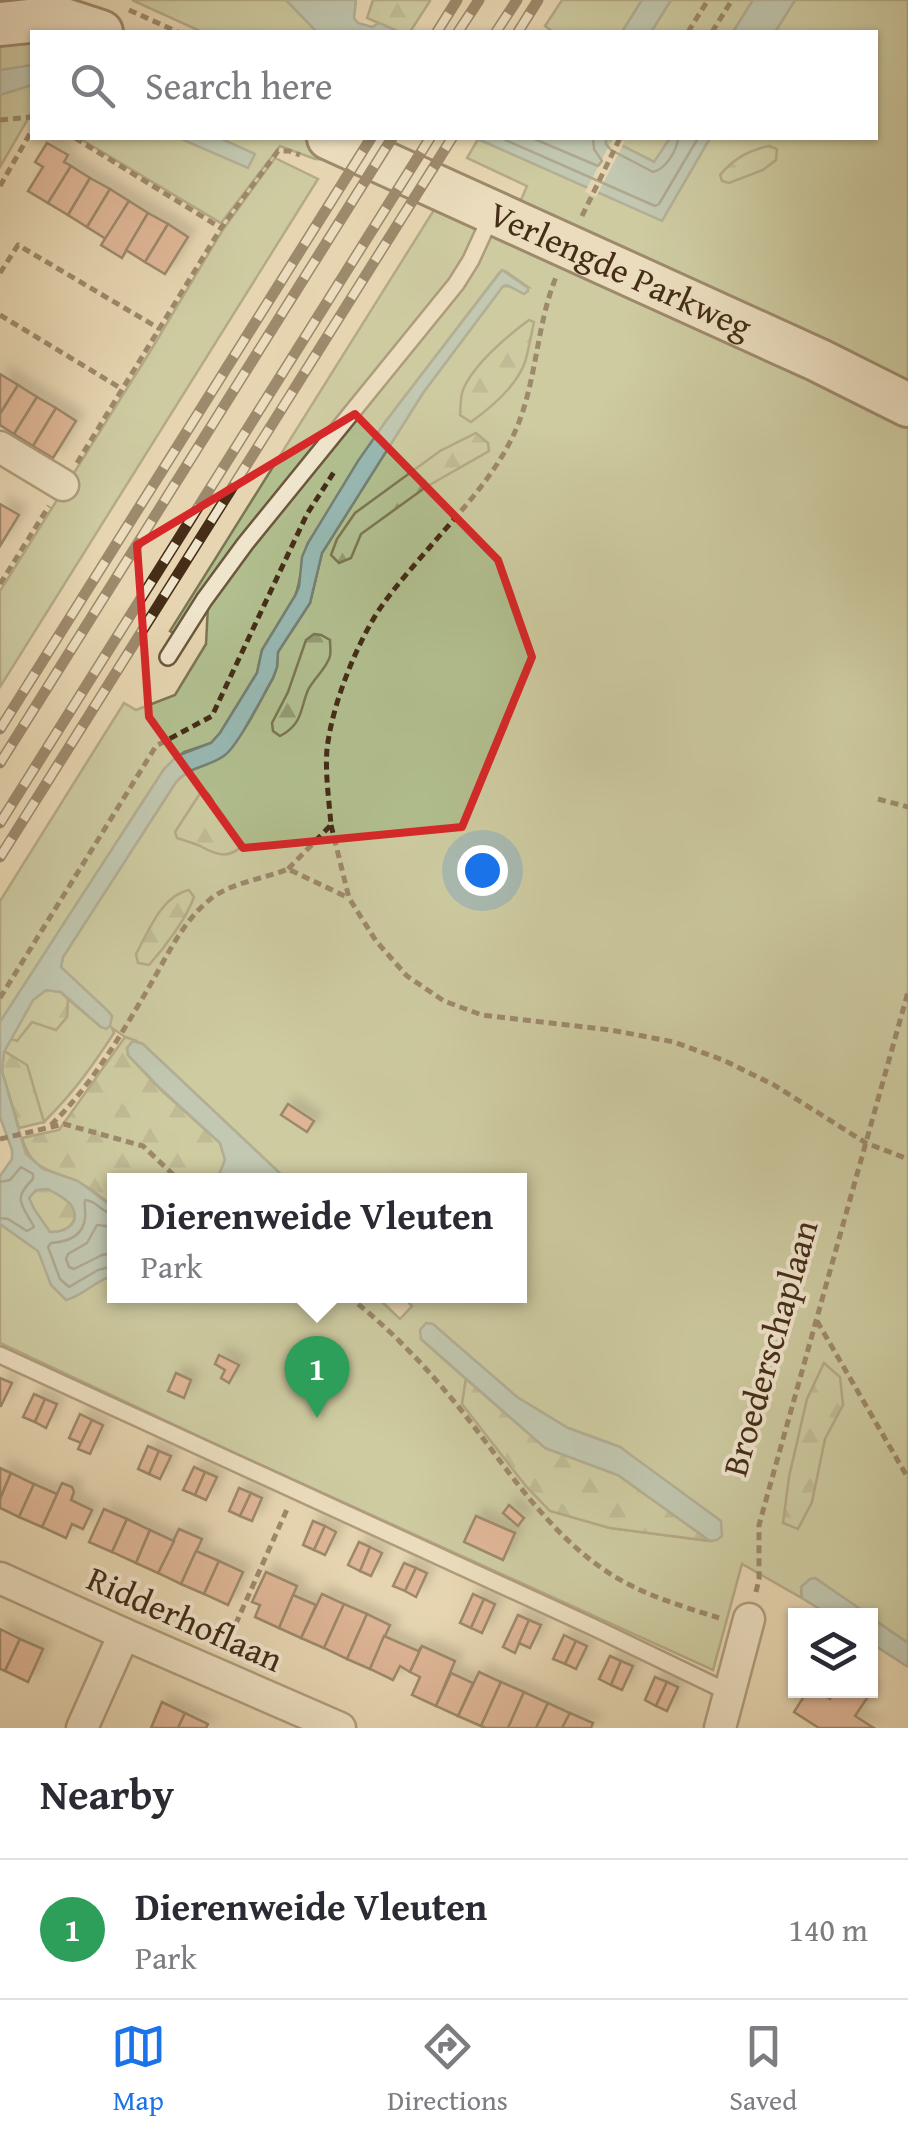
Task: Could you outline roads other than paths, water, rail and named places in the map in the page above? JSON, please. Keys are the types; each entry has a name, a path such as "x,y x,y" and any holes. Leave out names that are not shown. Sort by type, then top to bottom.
{"street":[{"path":"0,24 58,18 109,19"},
{"name":"Verlengde Parkweg","path":"316,147 493,212 575,232 908,406"},
{"path":"0,447 63,485"},
{"name":"Ridderhoflaan","path":"0,1578 340,1728"},
{"path":"720,1728 748,1623"},
{"path":"82,1728 124,1634"}],"lane":[{"path":"168,657 246,544 456,284 493,212"},
{"path":"0,1355 730,1693"}],"water":[{"path":"286,0 356,0 354,18 358,23 372,27 379,23 395,30 315,30"},
{"path":"642,0 671,0 652,30 623,30"},
{"path":"753,0 795,0 776,30 734,30"},
{"path":"30,65 30,86 0,95 0,70"},
{"path":"184,140 224,140 255,154 248,168"},
{"path":"480,140 611,140 654,162 669,140 709,140 662,221"},
{"path":"502,270 528,288 524,294 503,286 423,393 322,553 310,603 278,652 273,678 244,730 225,755 176,782 63,957 61,967 112,1016 110,1026 101,1027 61,992 46,990 33,1000 4,1052 2,1071 26,1154 43,1169 78,1181 107,1203 107,1278 66,1300 51,1285 38,1251 0,1224 0,1176 12,1159 12,1150 0,1117 0,1022 164,769 177,756 211,743 220,733 257,673 262,650 295,596 308,543 358,461","holes":["48,1189 74,1211 74,1221 67,1228 50,1232 29,1198 36,1190"]},
{"path":"133,1041 143,1044 280,1173 220,1173 225,1160 220,1143 160,1088 128,1055 127,1048"},
{"path":"426,1323 433,1324 517,1397 568,1428 620,1447 721,1521 722,1536 710,1541 618,1475 545,1448 421,1339 420,1330"},
{"path":"815,1578 859,1608 818,1608 802,1598 801,1587"},
{"path":"878,1622 908,1643 908,1667 878,1648"}],"railway":[{"path":"438,30 457,0"},
{"path":"459,30 479,0"},
{"path":"497,30 517,0"},
{"path":"519,30 538,0"},
{"path":"0,729 370,140"},
{"path":"0,763 391,140"},
{"path":"0,823 429,140"},
{"path":"0,857 451,140"}],"place":[{"name":"Dierenweide Vleuten","path":"317,1418"}]}
